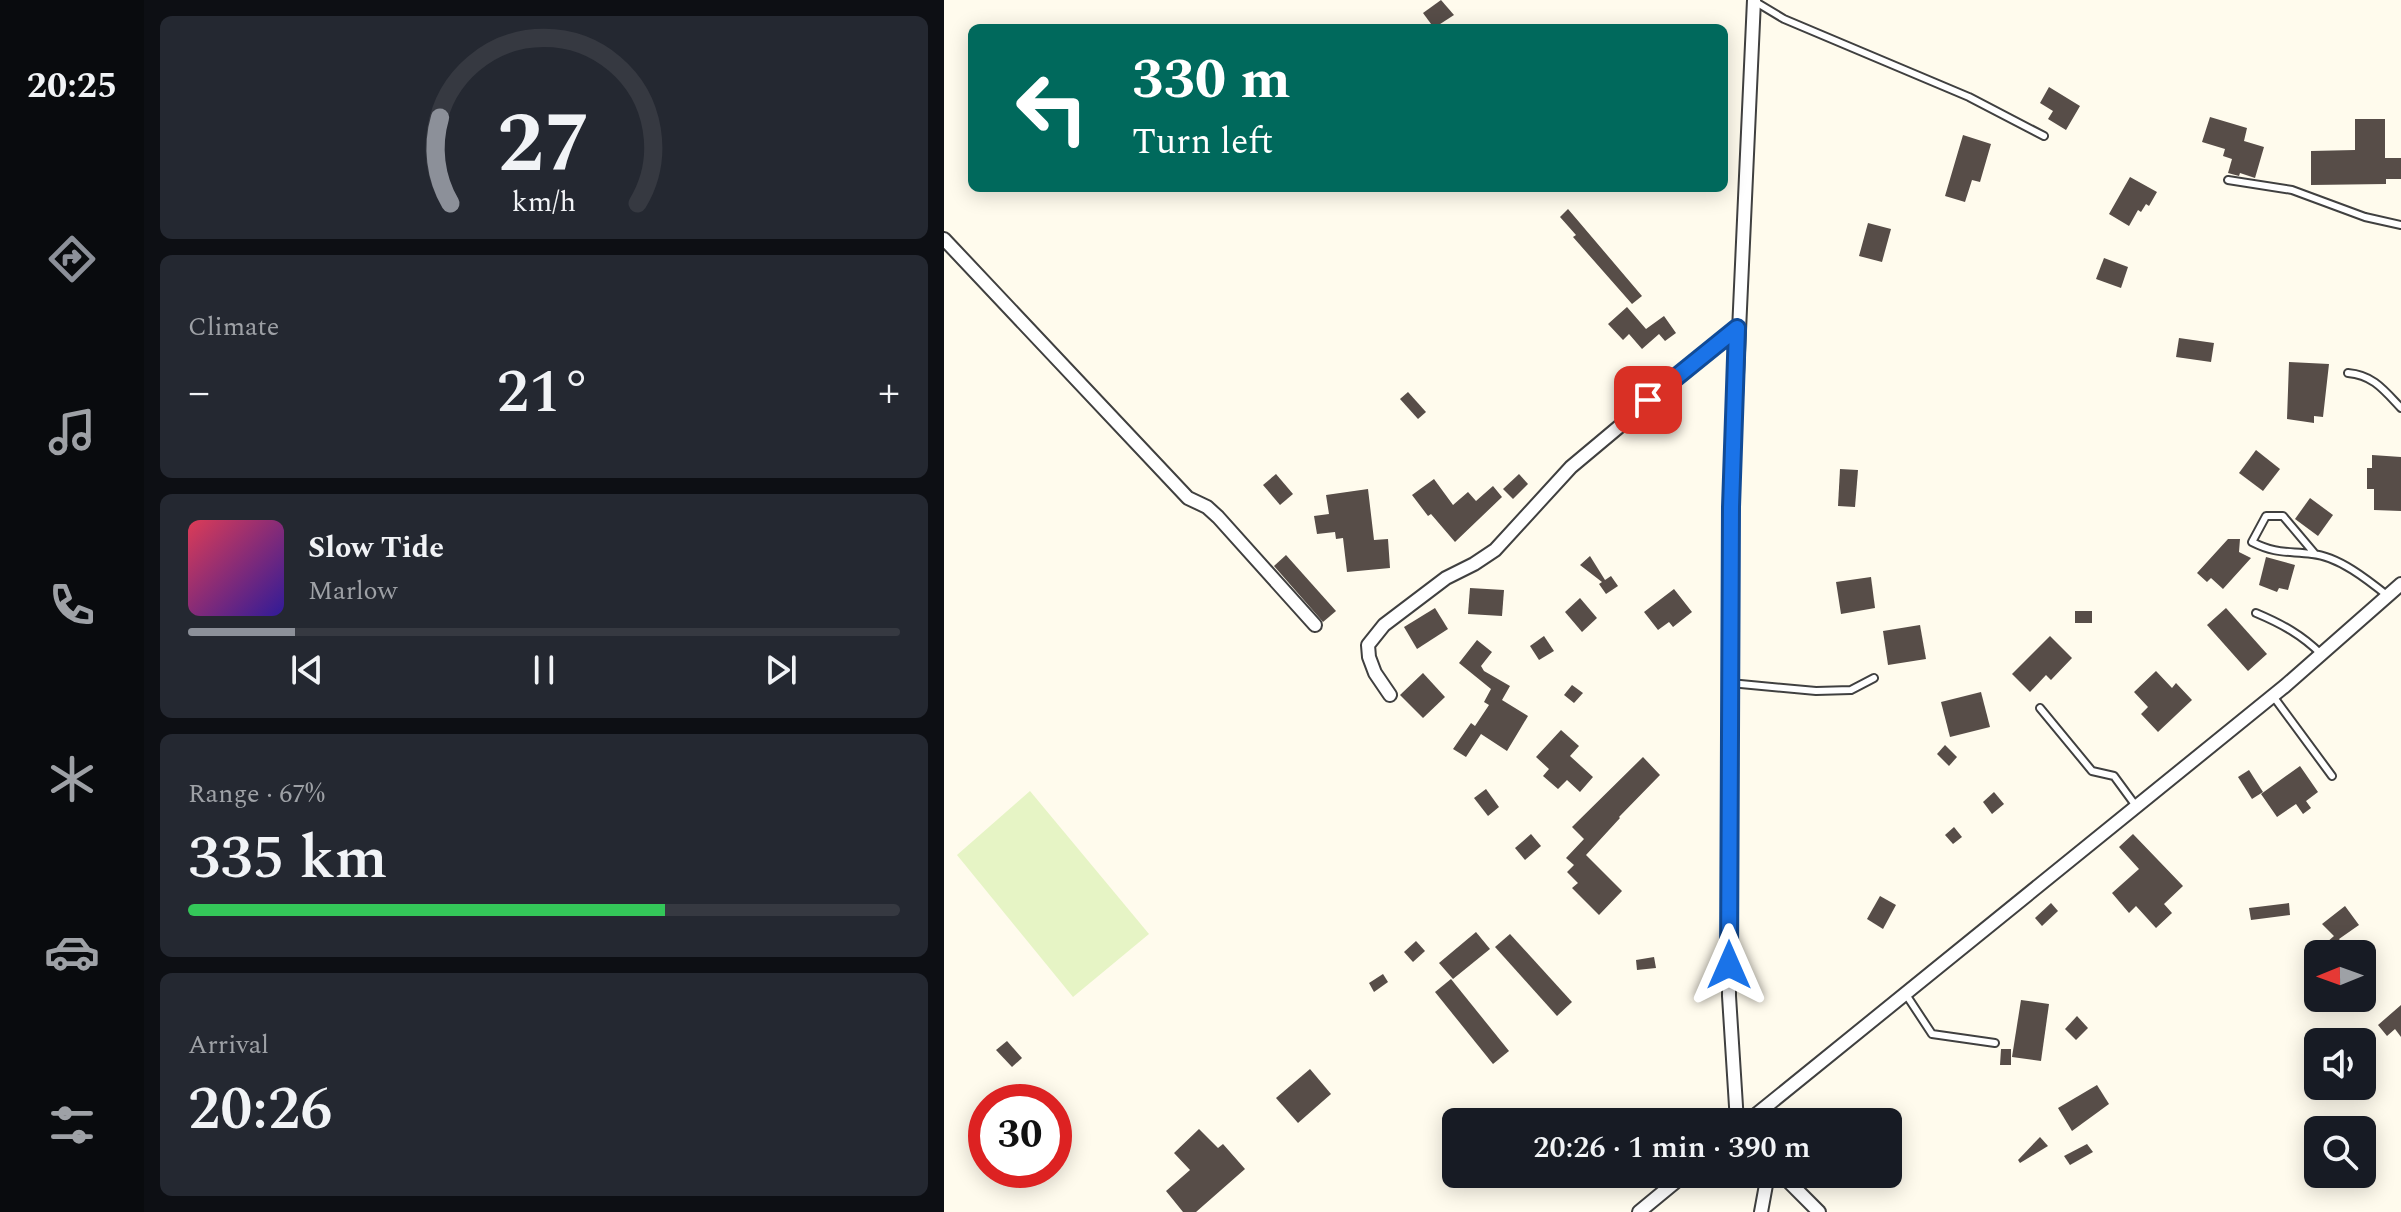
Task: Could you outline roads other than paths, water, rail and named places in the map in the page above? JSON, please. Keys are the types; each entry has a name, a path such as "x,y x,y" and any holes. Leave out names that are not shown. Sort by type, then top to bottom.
{"street":[{"path":"1736,1108 1729,996 1731,507 1754,1"},
{"path":"944,239 1188,498 1207,507 1218,517 1315,625"},
{"path":"1390,695 1375,673 1369,657 1368,645 1384,625 1446,578 1495,550 1571,467 1737,328"},
{"path":"1764,1108 2273,696 2401,584"},
{"path":"1639,1212 1668,1188"},
{"path":"1761,1212 1765,1188"},
{"path":"1795,1188 1819,1212"}],"lane":[{"path":"1754,1 1784,19 1969,97 2044,136"},
{"path":"2228,180 2292,190 2365,217 2401,225"},
{"path":"2348,373 2375,381 2401,408"},
{"path":"2315,554 2283,516 2266,516 2252,542 2271,552 2315,554 2356,571 2388,596"},
{"path":"2256,613 2293,631 2321,654"},
{"path":"1730,683 1816,691 1851,690 1874,678"},
{"path":"2273,696 2332,776"},
{"path":"2040,708 2092,771 2114,776 2136,806"},
{"path":"1905,993 1932,1034 1995,1043"}]}
